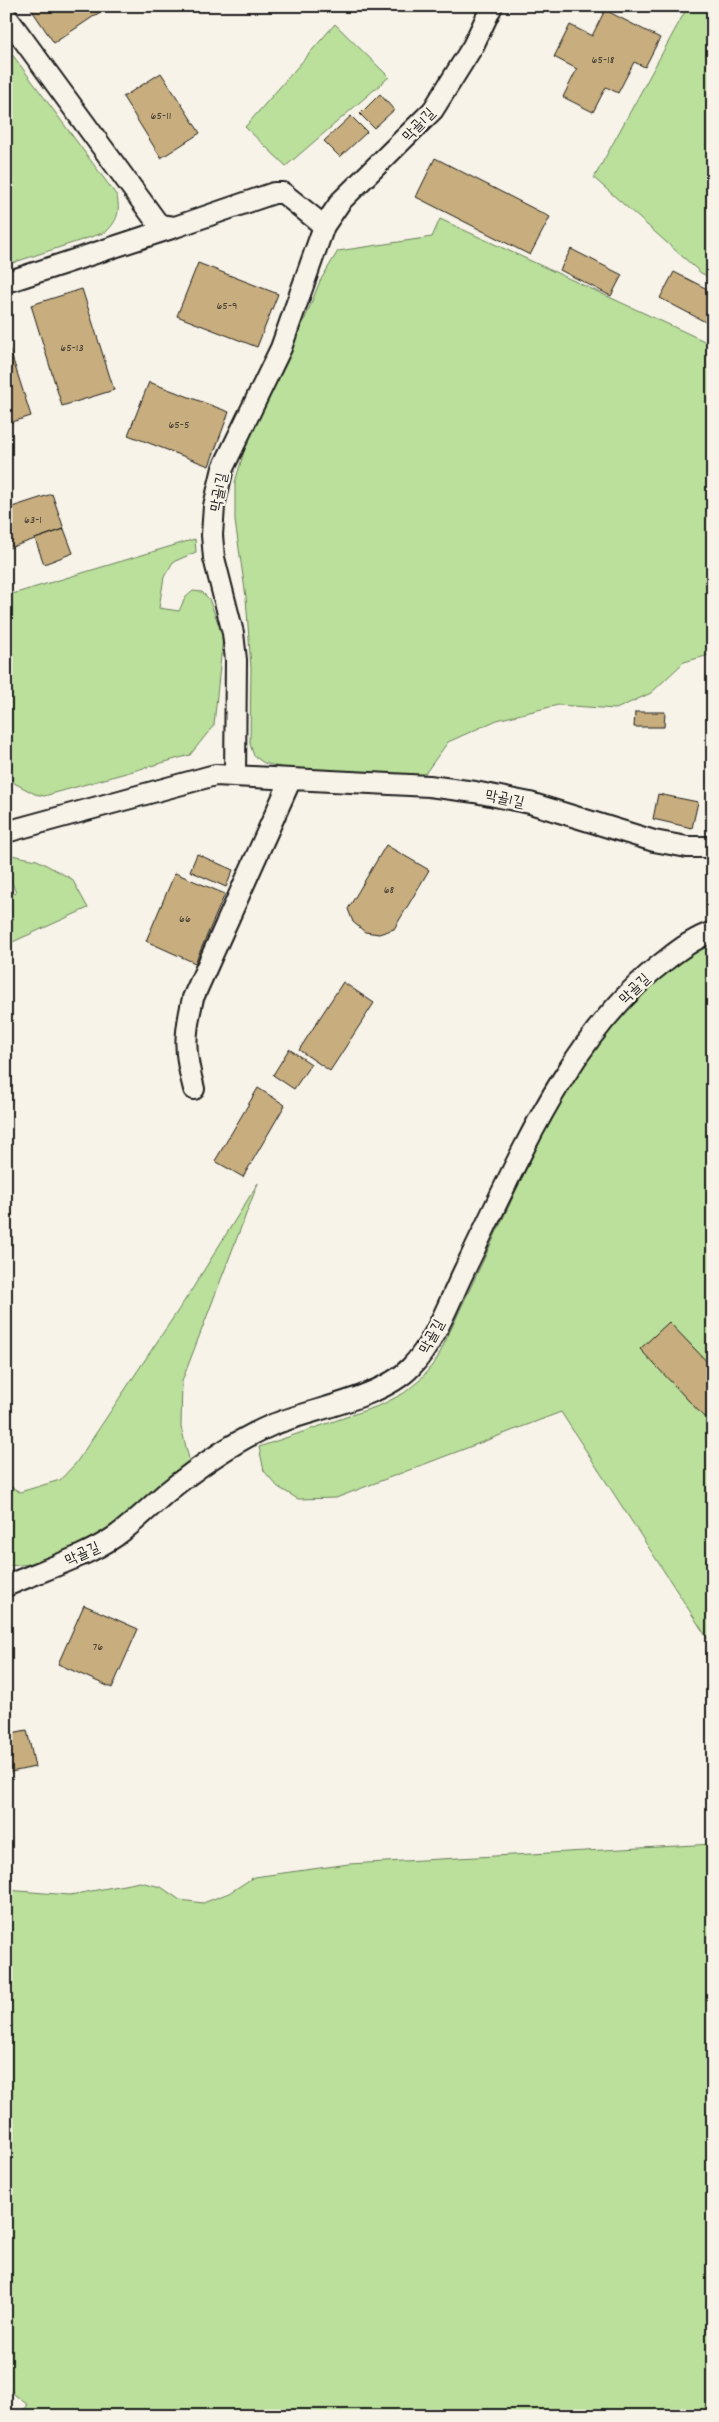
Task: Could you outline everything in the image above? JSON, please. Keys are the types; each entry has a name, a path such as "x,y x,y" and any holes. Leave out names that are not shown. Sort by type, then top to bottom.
{"lane":[{"name":"막골1길","path":"235,776 235,651 233,633 214,558 212,535 214,506 222,468 281,348 324,226 341,201 433,110 473,46 492,6"},
{"path":"6,16 159,225 167,228 174,227"},
{"path":"13,280 274,193 283,194 290,198 324,226"},
{"name":"막골1길","path":"7,830 214,775 428,786 475,792 530,803 654,841 686,847 713,847"},
{"path":"194,1089 185,1056 187,1023 193,998 292,779"},
{"name":"막골길","path":"6,1586 97,1548 117,1535 177,1485 248,1436 274,1424 397,1380 426,1349 537,1125 572,1064 609,1013 640,980 704,934 713,932"}],"green space":[{"path":"688,6 713,6 713,279 701,273 594,178"},
{"path":"335,24 389,77 286,166 245,127"},
{"path":"6,46 117,196 118,207 116,220 106,232 6,265"},
{"path":"440,219 713,345 713,654 684,662 651,693 616,709 558,705 497,720 448,742 424,775 283,768 264,763 254,756 250,744 251,668 246,597 235,521 235,482 248,438 304,321 320,281 338,251 432,237"},
{"path":"195,539 196,552 173,562 164,577 159,608 179,611 185,598 193,591 202,592 209,599 223,636 214,725 190,755 44,796 35,794 14,783 6,762 6,596"},
{"path":"6,854 37,860 72,879 88,908 6,945 6,896 16,893 6,867"},
{"path":"713,941 713,1647 561,1412 336,1498 298,1499 278,1487 264,1471 259,1447 381,1405 404,1393 420,1380 437,1359 543,1135 587,1057 613,1022 643,990 676,962"},
{"path":"258,1183 182,1381 181,1427 190,1463 99,1538 34,1564 6,1566 6,1484 20,1492 60,1480 76,1463 191,1291"},
{"path":"713,1844 713,2416 19,2416 28,2405 6,2388 6,1890 70,1895 140,1882 161,1887 180,1900 203,1903 229,1893 254,1877 349,1864"}],"building":[{"path":"29,6 109,6 54,43"},
{"path":"605,10 660,38 645,67 634,62 618,93 606,87 593,112 563,97 577,69 554,57 570,25 592,36"},
{"path":"161,73 200,133 161,158 123,97"},
{"path":"380,94 394,110 374,128 360,114"},
{"path":"351,116 367,132 340,157 324,141"},
{"path":"435,158 550,217 530,255 416,197"},
{"path":"571,249 622,275 611,296 560,270"},
{"path":"198,263 278,294 257,347 177,316"},
{"path":"674,272 713,292 713,326 660,298"},
{"path":"82,289 114,390 62,406 31,305"},
{"path":"6,338 31,416 6,424"},
{"path":"149,382 229,412 209,466 128,435"},
{"path":"52,494 64,529 6,549 6,509"},
{"path":"64,529 73,553 44,564 35,539"},
{"path":"635,712 665,712 664,727 634,727"},
{"path":"658,794 698,802 692,828 653,819"},
{"path":"386,845 429,870 394,929 379,934 365,932 353,922 348,909"},
{"path":"197,854 233,870 226,887 190,871"},
{"path":"175,873 225,894 195,963 146,941"},
{"path":"343,982 374,1003 330,1071 299,1050"},
{"path":"289,1049 311,1064 294,1089 273,1075"},
{"path":"258,1088 285,1105 243,1177 215,1161"},
{"path":"669,1322 713,1368 713,1411 705,1418 640,1349"},
{"path":"84,1605 138,1629 112,1688 58,1664"},
{"path":"27,1730 35,1767 6,1773 6,1734"}]}
